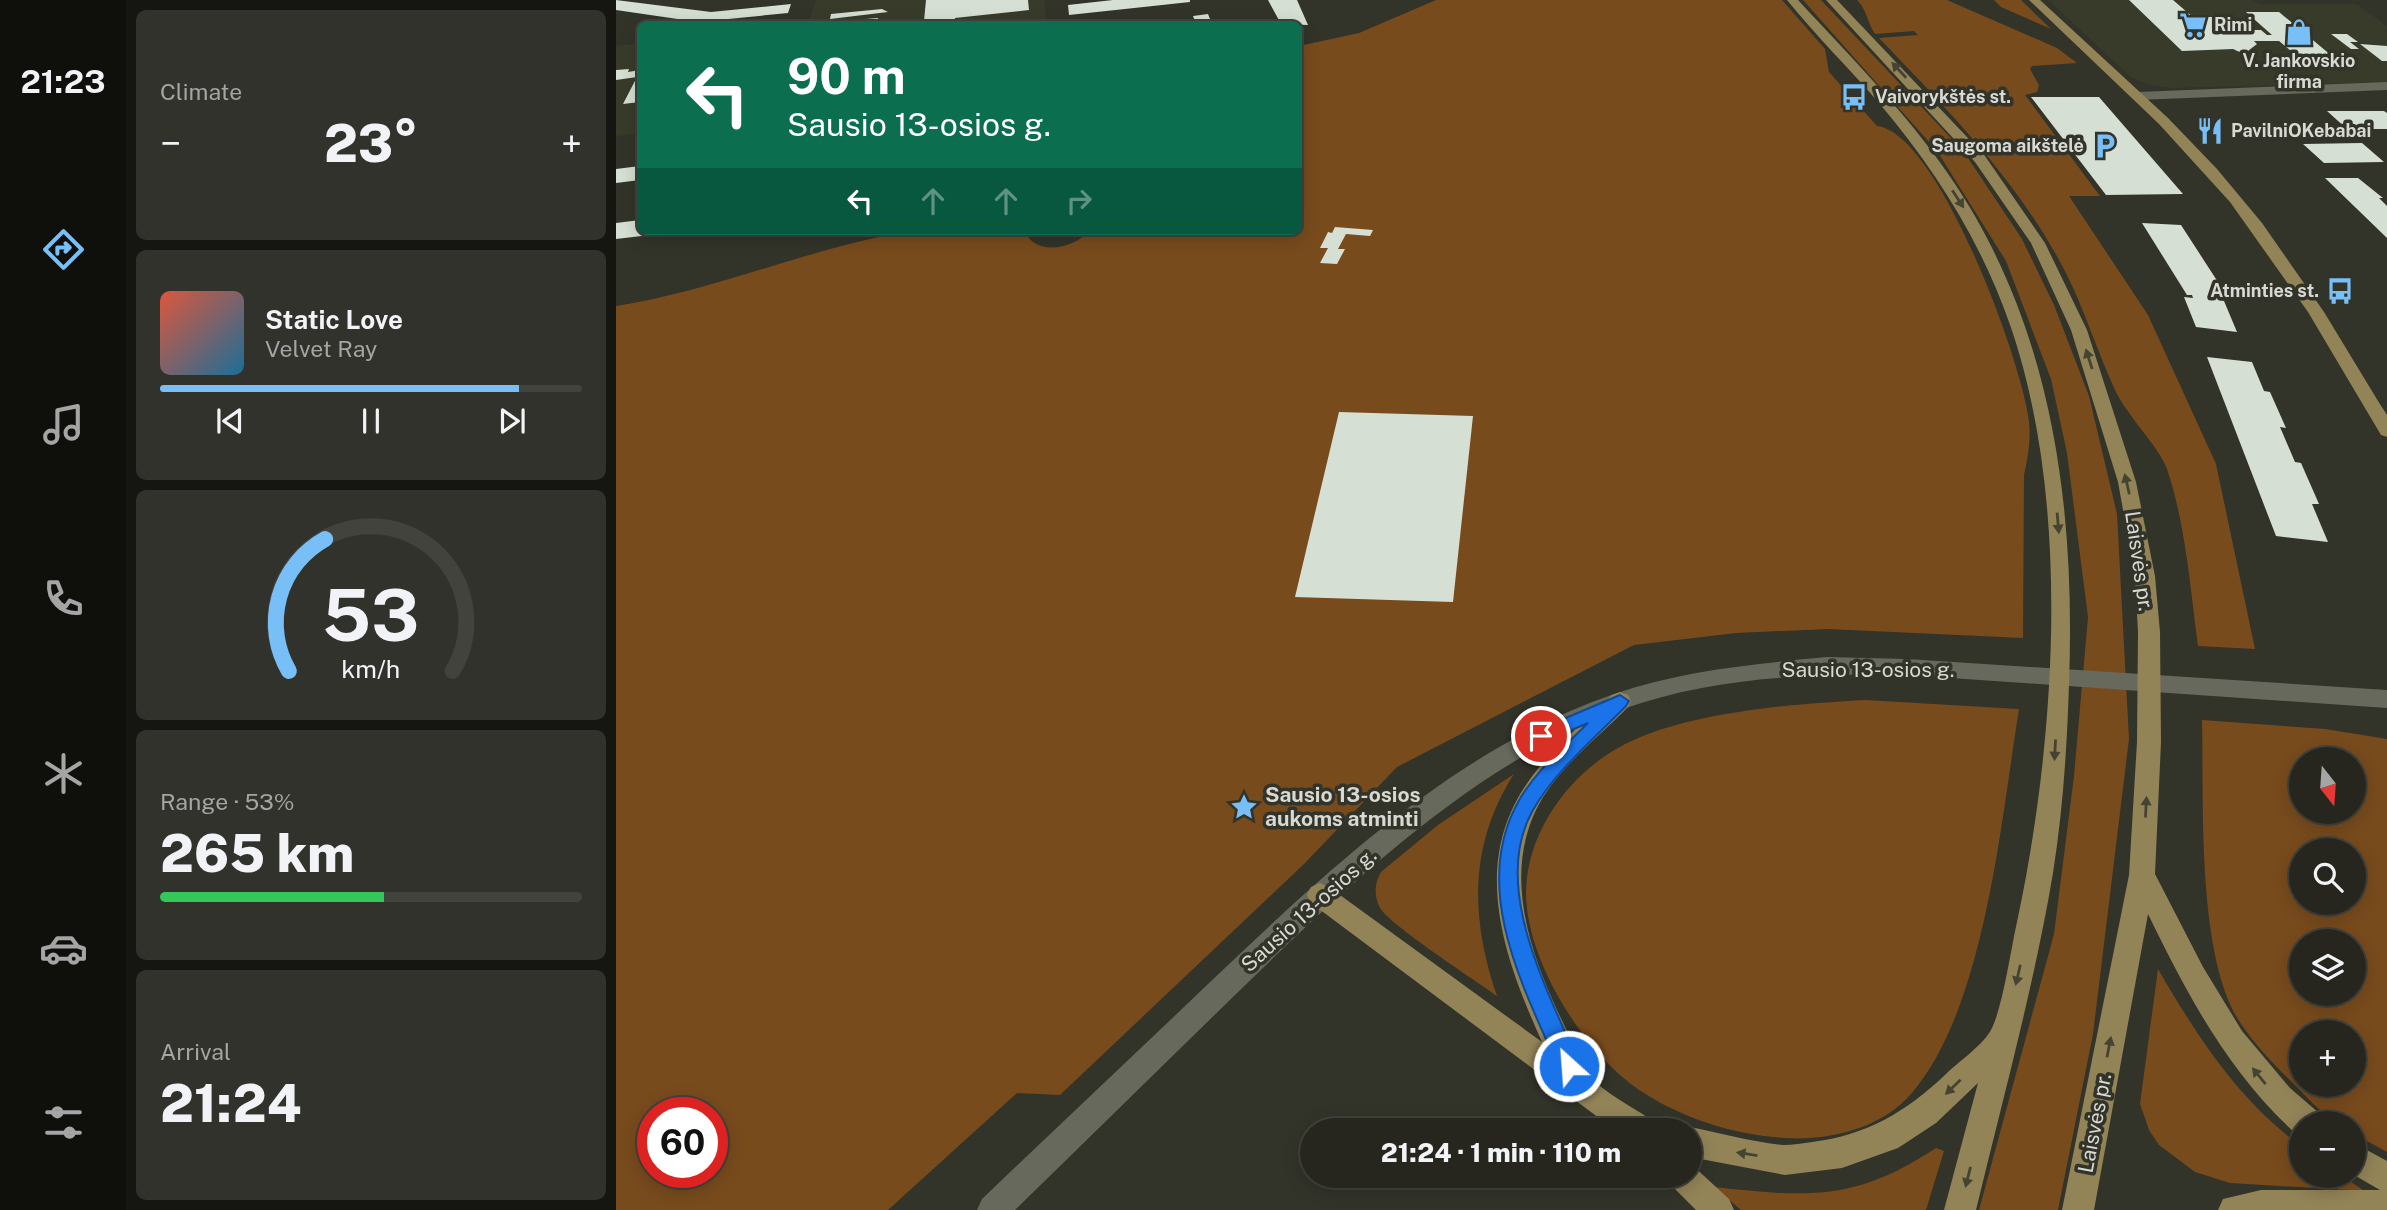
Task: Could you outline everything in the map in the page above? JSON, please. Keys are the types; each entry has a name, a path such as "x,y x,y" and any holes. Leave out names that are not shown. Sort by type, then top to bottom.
{"main road":[{"path":"1792,0 1919,143 1964,208 2007,298 2039,394 2052,455 2059,529 2062,631 2053,786 2036,899 1959,1210"},
{"name":"Laisvės pr.","path":"1831,0 1980,159 2038,243 2079,330 2127,482 2145,576 2149,742 2142,876 2078,1210"},
{"path":"2034,0 2209,168 2291,272 2335,340 2387,431"},
{"path":"1577,1083 1521,957 1510,895 1510,858 1515,832 1525,807 1551,771 1620,701"},
{"path":"2142,876 2207,1005 2269,1087 2294,1111"},
{"path":"1320,895 1623,1118"},
{"path":"1702,1144 1785,1160 1842,1153 1887,1137 1926,1113 2002,1040"},
{"path":"2366,1165 2387,1178"},
{"path":"1696,1188 1718,1210"},
{"path":"2234,1210 2261,1206 2387,1206"}],"street":[{"path":"2137,96 2387,86"},
{"name":"Sausio 13-osios g.","path":"993,1210 1320,895 1420,812 1565,723 1620,701 1673,686 1763,670 1827,665 1907,667 2284,690 2387,699"}],"shaded area":[{"path":"816,0 1044,0 1047,21 809,21"},
{"path":"1436,0 1782,0 1825,49 1829,72 1877,126 1901,138 1926,167 1951,207 1995,305 2023,393 2029,422 2029,448 2024,475 2023,638 1828,629 1736,633 1634,645 1397,767 1304,864 1060,1095 1017,1093 888,1210 616,1210 616,306 683,292 889,235 1027,235 1040,246 1055,247 1070,244 1085,235 1302,235 1302,45 1359,33"},
{"path":"1803,0 1821,0 1964,152 2022,239 2054,305 2089,396 2117,514 2129,739 2093,1034 2058,1210 1979,1210 2054,934 2074,776 2088,617 2067,453 2051,379 2006,261 1937,151"},
{"path":"1857,0 1947,0 2057,48 2077,63 2032,66 2030,69 2039,85 2037,92 2025,95 2100,196 2069,196 2148,315 2216,464 2255,649 2198,646 2183,534 2167,469 2158,451 2115,390 2066,273 2027,208 2005,178 1957,120 1879,38 1918,35 1914,31 1875,34"},
{"path":"1994,0 2021,0 2051,29 2001,7"},
{"path":"2048,0 2252,0 2260,4 2357,4 2387,26 2387,82 2171,88 2150,85 2131,77"},
{"path":"637,43 637,133 616,136 616,46"},
{"path":"1865,700 2019,709 1986,911 1957,1014 1936,1058 1911,1094 1899,1106 1870,1124 1820,1137 1786,1138 1730,1130 1677,1111 1644,1093 1599,1054 1578,1028 1544,968 1533,937 1527,906 1527,878 1531,856 1550,814 1579,777 1616,749 1661,729 1718,715"},
{"path":"2202,720 2325,729 2387,739 2387,1152 2366,1141 2366,1111 2322,1111 2307,1097 2366,1097 2366,1020 2289,1020 2289,1079 2241,1024 2226,995 2216,960 2209,920 2203,834"},
{"path":"1514,774 1499,800 1489,827 1478,882 1482,938 1497,996 1416,940 1387,916 1380,908 1376,890 1381,872 1438,825"},
{"path":"2158,969 2220,1065 2258,1108 2289,1137 2289,1187 2230,1183 2195,1172 2159,1145 2149,1130 2140,1104"},
{"path":"1936,1148 1944,1151 1926,1210 1741,1210 1714,1187 1777,1193 1830,1192 1880,1178 1907,1166"},
{"path":"2314,1188 2360,1188 2364,1191"}],"building":[{"path":"616,0 711,12 791,4 788,13 708,21 616,10"},
{"path":"926,0 1028,0 1029,10 955,18 954,21 924,21"},
{"path":"1113,0 1190,2 1069,15 1068,5"},
{"path":"1268,0 1297,0 1308,25 1302,25 1302,21 1279,21"},
{"name":"Rimi","path":"2129,0 2173,0 2195,19 2223,17 2237,30 2261,30 2267,35 2272,35 2246,12 2279,12 2338,61 2303,61 2279,41 2254,41 2257,44 2244,54 2233,49 2182,51"},
{"path":"882,9 888,12 830,19 831,14"},
{"path":"1208,14 1211,21 1195,21 1193,16"},
{"path":"878,18 878,21 842,21"},
{"path":"2331,34 2347,34 2358,42 2350,42 2359,49 2351,49"},
{"path":"2360,44 2387,46 2387,61 2382,61"},
{"path":"616,70 637,70 637,77 616,80"},
{"path":"637,77 637,102 623,104"},
{"name":"Saugoma aikštelė","path":"2031,97 2099,97 2183,194 2106,195"},
{"path":"2327,111 2384,111 2387,113 2387,129 2347,129"},
{"path":"2362,143 2384,162 2324,163 2303,144"},
{"path":"637,166 637,180 616,183 616,169"},
{"path":"2325,178 2358,178 2383,198 2379,198 2387,206 2387,238"},
{"path":"637,220 637,235 650,235 616,239 616,223"},
{"path":"2142,223 2181,225 2227,296 2217,296 2218,300 2224,301 2237,332 2196,327 2184,297 2193,298 2192,295 2187,295"},
{"path":"1335,227 1373,230 1370,236 1346,234 1338,249 1345,249 1337,264 1320,263 1328,248 1320,248 1328,232 1332,233"},
{"path":"2207,357 2252,362 2264,391 2270,392 2286,428 2280,427 2295,462 2301,463 2319,504 2312,504 2328,542 2276,536"},
{"path":"1339,412 1473,416 1453,602 1295,597"}],"place":[{"name":"Rimi","path":"2193,25"},
{"name":"V. Jankovskio firma","path":"2299,32"},
{"name":"Vaivorykštės st.","path":"1854,97"},
{"name":"PavilniOKebabai","path":"2210,131"},
{"name":"Saugoma aikštelė","path":"2105,146"},
{"name":"Atminties st.","path":"2340,291"},
{"name":"Sausio 13-osios aukoms atminti","path":"1244,807"}],"route":[{"path":"1541,736 1565,723 1620,701 1551,771 1525,807 1515,832 1510,858 1509,883 1513,920 1521,957 1569,1066"}]}
